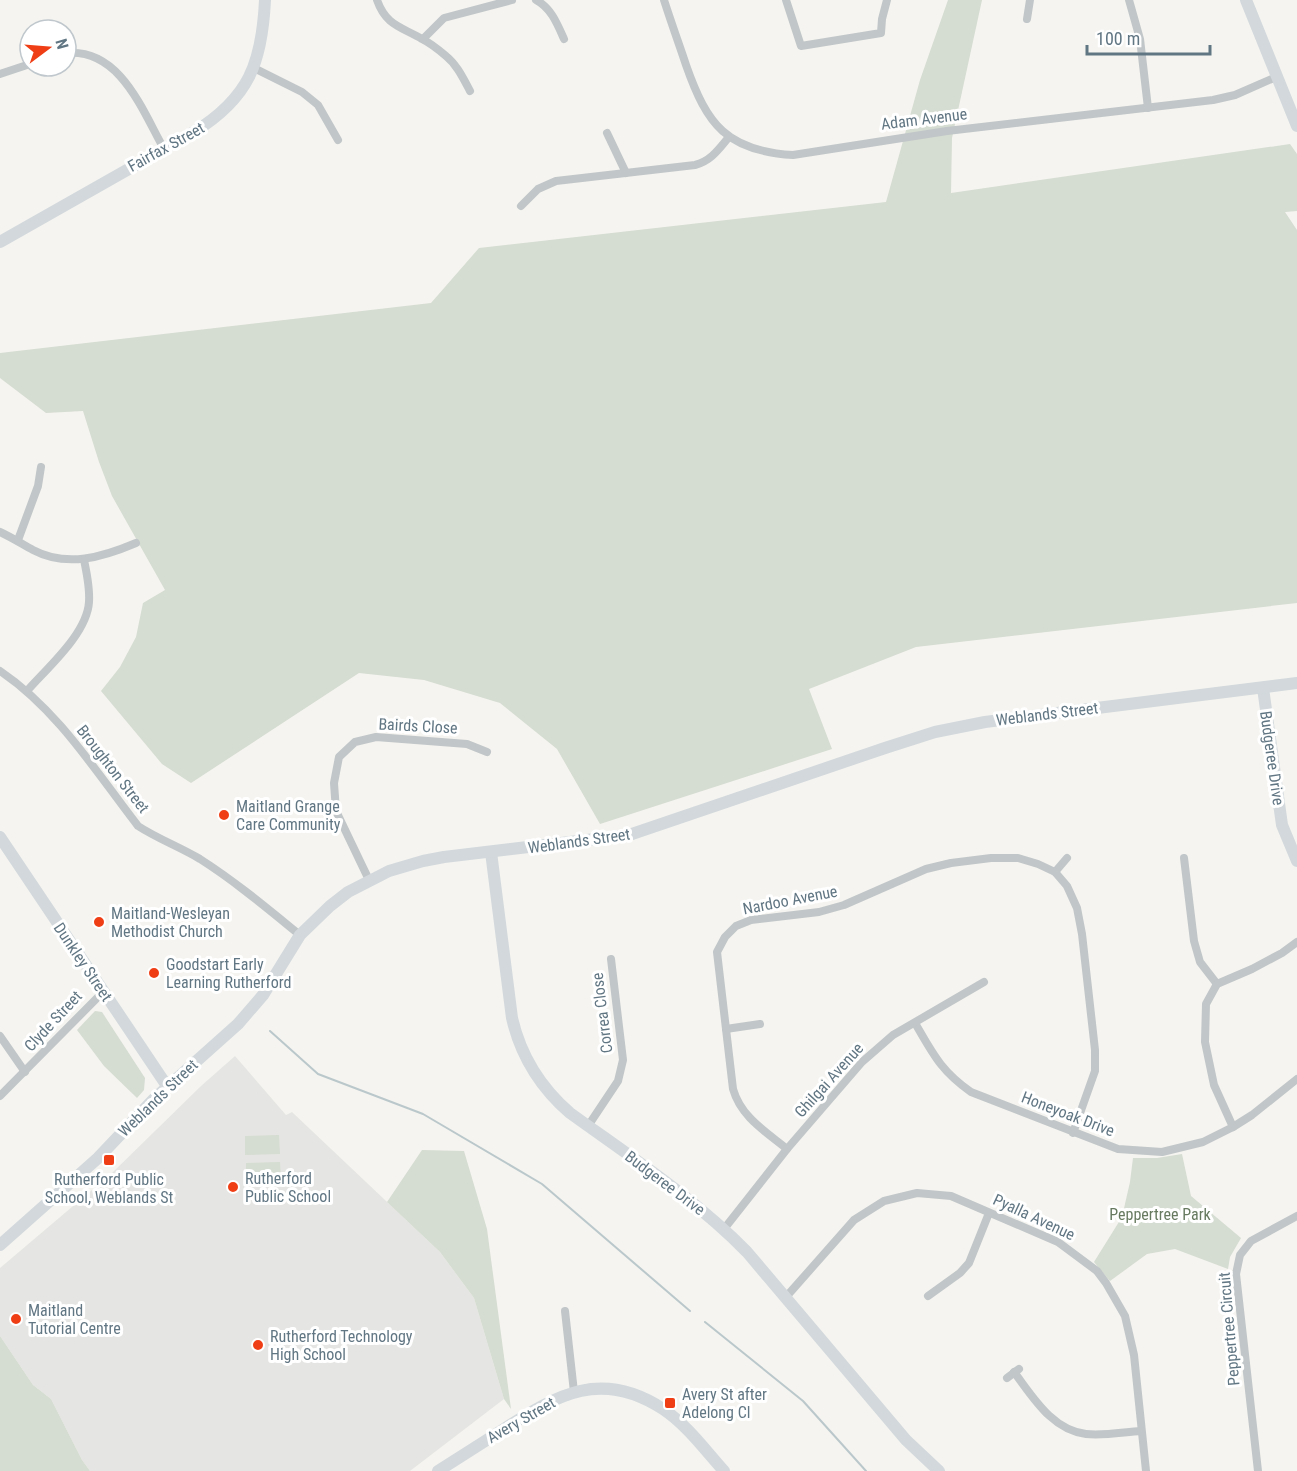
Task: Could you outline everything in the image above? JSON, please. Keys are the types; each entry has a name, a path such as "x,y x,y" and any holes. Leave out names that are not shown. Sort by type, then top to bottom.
{"street":[{"name":"Fairfax Street","path":"0,242 213,121 239,93 254,68 262,38 265,0"},
{"path":"377,0 381,10 396,27 423,39 446,56 458,69 470,91"},
{"path":"423,39 444,18 512,0"},
{"path":"536,0 546,5 557,21 564,39"},
{"name":"Adam Avenue","path":"664,0 702,106 729,137 757,150 793,155 926,134 1213,100 1235,95 1276,77"},
{"path":"786,0 801,45 881,33 887,0"},
{"path":"1027,19 1030,0"},
{"path":"1129,0 1140,39 1149,108"},
{"path":"1245,0 1297,126"},
{"path":"78,53 94,57 113,68 123,79 164,149"},
{"path":"0,74 18,68"},
{"path":"254,68 302,92 318,105 338,140"},
{"path":"607,133 626,173"},
{"path":"521,206 538,189 556,181 705,162 714,156 729,137"},
{"path":"18,540 38,486 41,467"},
{"path":"0,532 33,550 50,556 84,560 115,552 136,543"},
{"path":"27,691 79,630 86,618 89,603 84,560"},
{"name":"Broughton Street","path":"0,671 27,691 62,728 138,826 197,858 234,882 300,935"},
{"name":"Weblands Street","path":"0,1245 105,1152 167,1086 220,1041 253,1008 300,935 330,906 348,892 389,871 423,861 638,833 885,748 959,727 1023,716 1297,683"},
{"name":"Budgeree Drive","path":"1263,688 1282,825 1297,861"},
{"name":"Bairds Close","path":"369,880 336,811 334,783 339,757 356,742 376,737 467,744 487,752"},
{"name":"Dunkley Street","path":"0,837 167,1086"},
{"name":"Budgeree Drive","path":"491,852 512,1018 517,1040 525,1058 544,1088 556,1101 688,1199 724,1229 786,1297 906,1440 939,1471"},
{"name":"Nardoo Avenue","path":"787,1149 746,1116 737,1103 733,1089 717,952 725,937 736,926 751,920 819,912 844,905 926,869 951,863 991,858 1018,858 1055,872"},
{"path":"1067,858 1055,872 1067,886 1077,908 1095,1050 1095,1071 1073,1133"},
{"path":"1184,858 1194,941 1200,962 1217,984"},
{"path":"1233,1127 1214,1085 1204,1042 1206,1004 1217,984 1252,969 1297,942"},
{"name":"Correa Close","path":"588,1126 618,1081 623,1060 611,959"},
{"name":"Ghilgai Avenue","path":"724,1229 787,1149 862,1062 893,1035 984,982"},
{"name":"Clyde Street","path":"0,1096 103,992"},
{"name":"Honeyoak Drive","path":"915,1023 941,1067 971,1092 1118,1149 1162,1152 1203,1142 1252,1115 1297,1079"},
{"path":"726,1029 760,1024"},
{"path":"0,1036 25,1072"},
{"name":"Pyalla Avenue","path":"786,1297 854,1220 884,1201 917,1193 951,1196 1058,1242 1097,1271 1125,1316 1134,1355 1146,1471"},
{"path":"928,1296 960,1273 969,1263 989,1213"},
{"name":"Peppertree Circuit","path":"1258,1471 1236,1274 1240,1255 1251,1241 1297,1216"},
{"path":"565,1311 574,1392"},
{"path":"1013,1373 1044,1411 1056,1422 1071,1430 1084,1434 1141,1431"},
{"name":"Avery Street","path":"444,1469 543,1404 574,1392 597,1388 637,1395 663,1409 684,1425 724,1471"}],"shaded area":[{"name":"Rutherford Technology High School","path":"235,1056 286,1115 292,1112 440,1252 474,1298 504,1399 410,1471 90,1471 51,1399 33,1385 0,1336 0,1268 112,1173"}],"green space":[{"path":"948,0 982,0 952,138 951,193 1290,144 1297,154 1297,211 1285,212 1297,230 1297,603 916,647 809,689 832,749 600,824 557,749 500,703 424,680 359,673 191,783 162,764 101,691 120,667 136,637 143,603 165,590 112,496 83,411 46,413 0,378 0,353 431,303 479,248 886,202 920,80"},
{"path":"95,1011 102,1012 145,1078 144,1090 137,1098 104,1066 77,1030"},
{"path":"279,1135 280,1154 245,1155 245,1136"},
{"path":"422,1150 464,1151 487,1229 511,1409 504,1399 474,1298 440,1252 387,1202"},
{"name":"Peppertree Park","path":"1182,1154 1191,1196 1241,1238 1230,1257 1228,1269 1175,1249 1147,1254 1110,1281 1094,1262 1122,1217 1133,1158 1157,1158"},
{"path":"280,1162 281,1180 246,1181 246,1163"},
{"path":"0,1336 33,1385 51,1399 90,1471 0,1471"}],"waterway":[{"path":"270,1031 318,1074 423,1114 542,1184 690,1311"},
{"path":"705,1322 803,1401 866,1471"}],"place":[{"name":"Maitland Grange Care Community","path":"224,815"},
{"name":"Maitland-Wesleyan Methodist Church","path":"99,922"},
{"name":"Goodstart Early Learning Rutherford","path":"154,973"},
{"name":"Rutherford Public School, Weblands St","path":"109,1160"},
{"name":"Rutherford Public School","path":"233,1187"},
{"name":"Maitland Tutorial Centre","path":"16,1319"},
{"name":"Rutherford Technology High School","path":"258,1345"},
{"name":"Avery St after Adelong Cl","path":"670,1403"}]}
